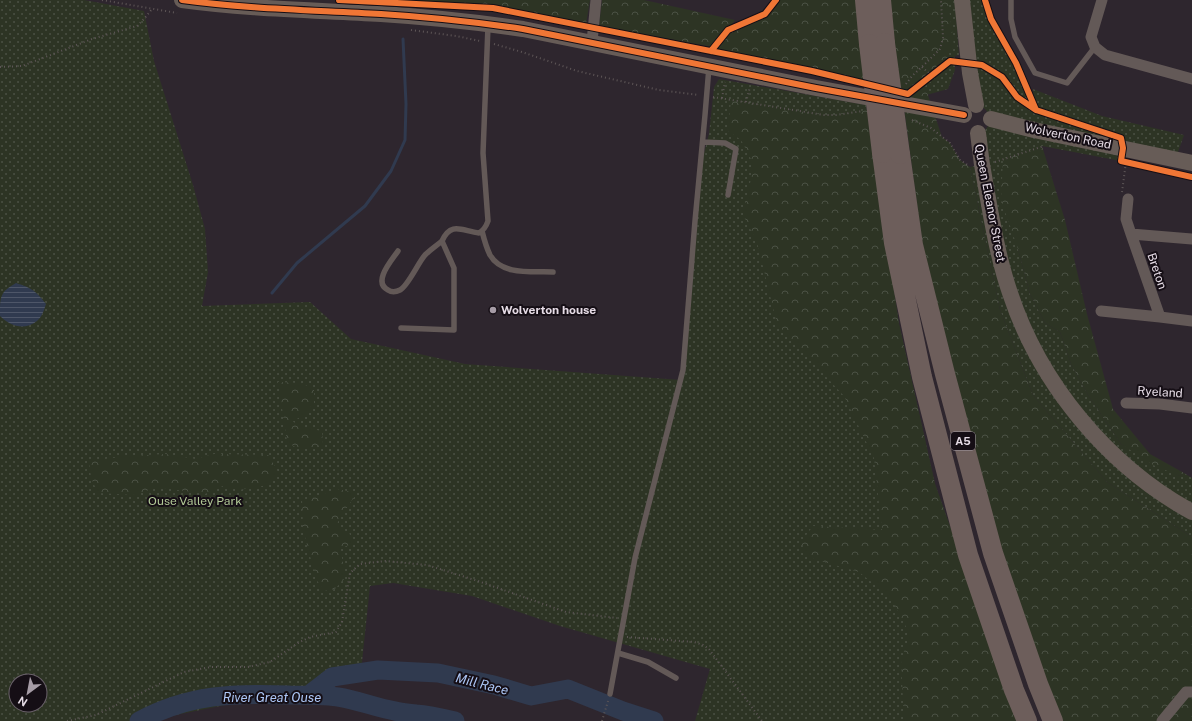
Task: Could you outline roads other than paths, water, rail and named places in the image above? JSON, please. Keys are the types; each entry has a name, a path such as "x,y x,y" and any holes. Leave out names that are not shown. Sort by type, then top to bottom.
{"highway":[{"name":"A5","path":"865,0 877,44 891,153 894,243 922,377 968,555 1014,690 1027,721"},
{"name":"A5","path":"877,44 881,0"},
{"name":"A5","path":"891,153 945,374 993,553 1038,684 1053,721"}],"street":[{"path":"182,0 239,6 383,14 488,23 709,65 816,88 970,110 985,108 989,112 991,119 990,124 983,132 978,133 973,132 966,127 963,119 970,110 970,73 962,0"},
{"path":"592,42 596,0"},
{"path":"1102,0 1092,37 1095,47 1105,55 1192,79"},
{"name":"Wolverton Road","path":"991,119 1124,155 1192,163"},
{"name":"Queen Eleanor Street","path":"978,133 994,237 1010,294 1036,354 1057,388 1083,422 1125,466 1160,492 1192,512"},
{"name":"Breton","path":"1128,199 1126,219 1160,317"},
{"name":"Breton","path":"1131,234 1192,239"},
{"path":"1101,311 1192,321"},
{"name":"Ryeland","path":"1126,403 1160,404 1192,408"},
{"path":"1162,721 1186,692 1192,692"}],"lane":[{"path":"1011,0 1011,19 1015,37 1035,73 1067,83 1095,47"},
{"path":"398,251 382,275 381,282 387,290 393,292 399,291 404,286 426,255 442,241 444,235 456,228 479,233 486,226 488,221 483,153 488,23"},
{"path":"610,694 635,558 683,370 709,65"},
{"path":"703,142 725,143 736,149 728,195"},
{"path":"482,231 485,244 490,255 495,261 506,268 526,272 553,272"},
{"path":"400,328 454,330 454,268 442,241"},
{"path":"618,653 648,662 676,678"}],"water":[{"path":"16,283 33,290 46,304 39,319 27,326 13,325 0,316 2,295 7,289"}],"waterway":[{"path":"272,293 297,263 365,206 391,171 405,140 406,104 403,39"},
{"name":"Mill Race","path":"310,694 332,677 378,670 438,673 494,685 531,696 568,689 623,711 654,721"},
{"name":"River Great Ouse","path":"139,721 176,705 194,700 250,694 338,697 398,712 455,721"}],"place":[{"name":"Wolverton house","path":"493,310"}],"park label":[{"name":"Ouse Valley Park","path":"195,501"}]}
